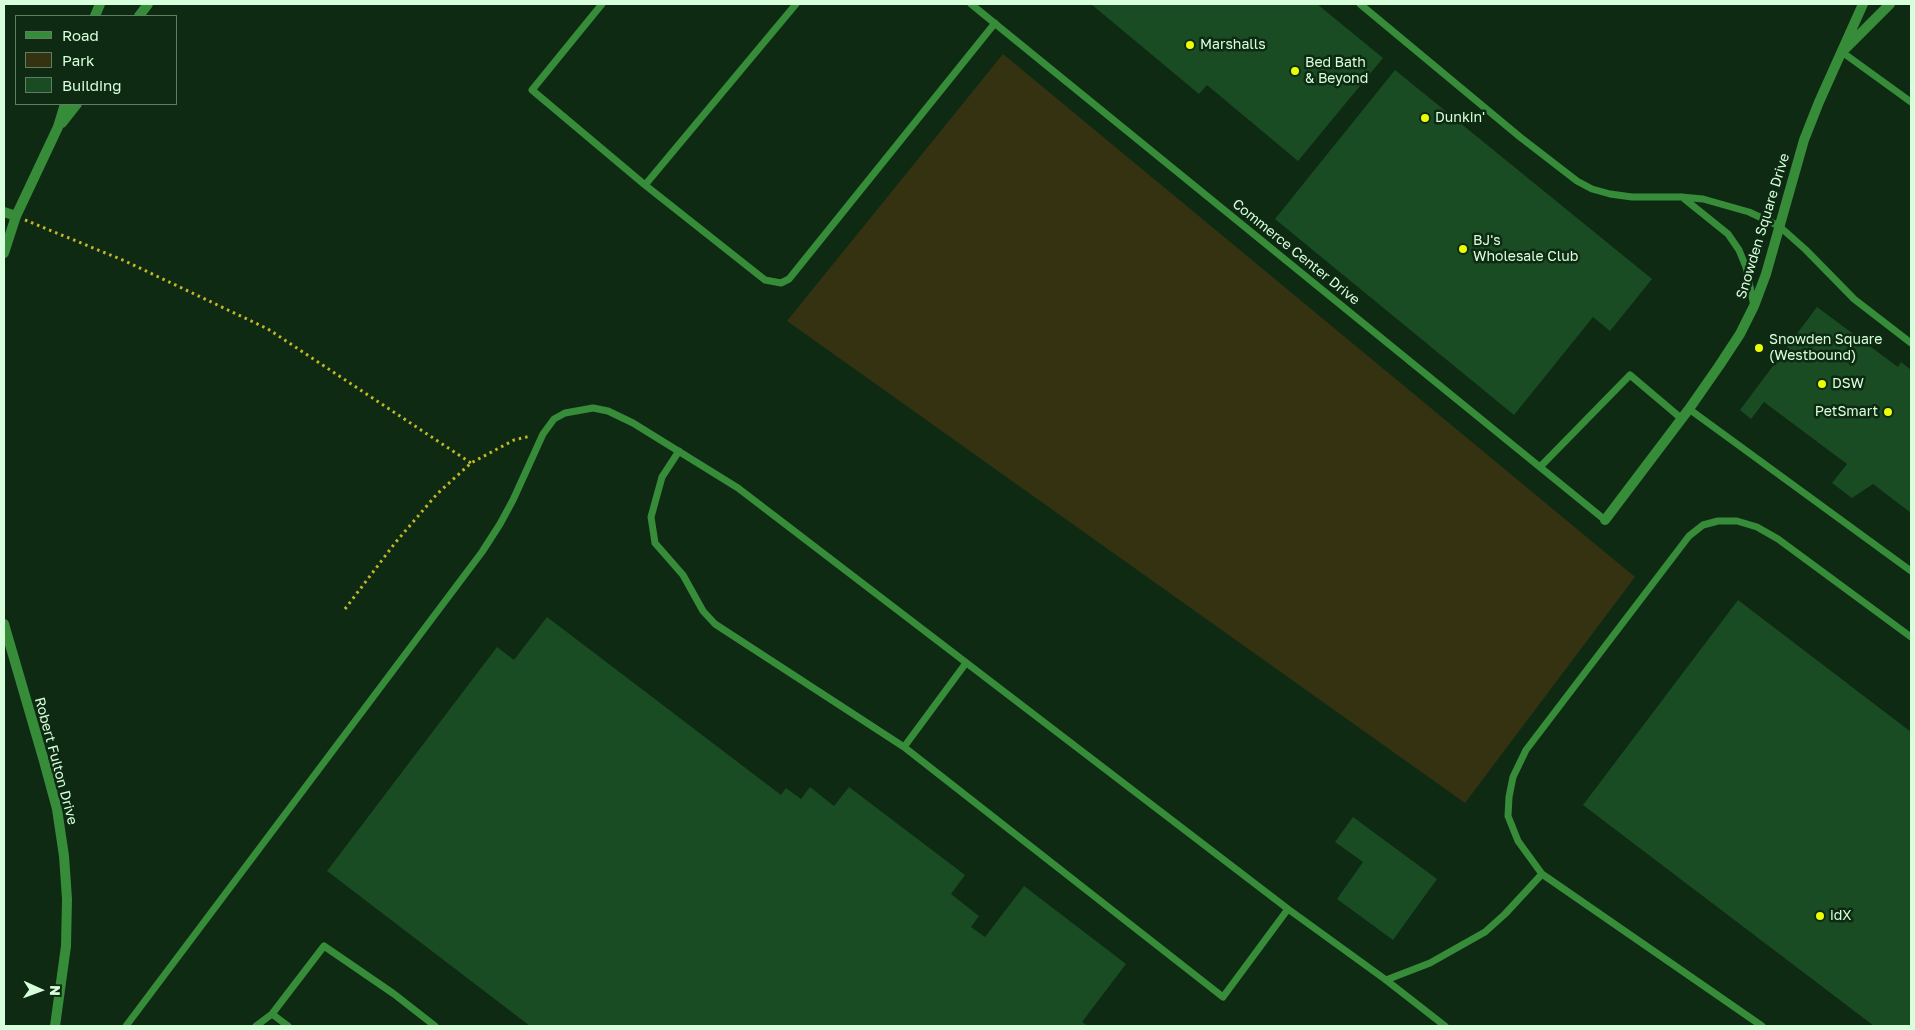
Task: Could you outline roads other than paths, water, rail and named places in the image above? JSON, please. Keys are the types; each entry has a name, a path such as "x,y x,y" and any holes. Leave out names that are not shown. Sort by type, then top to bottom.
{"street":[{"path":"140,15 148,4"},
{"name":"Snowden Square Drive","path":"1605,520 1689,409 1734,342 1754,306 1766,274 1804,140 1819,102 1864,4"},
{"name":"Snowden Square Drive","path":"1842,52 1890,4"},
{"path":"4,253 16,216 58,127 65,105"},
{"path":"58,127 76,105"},
{"path":"4,212 16,216"},
{"name":"Robert Fulton Drive","path":"4,624 57,809 64,856 68,899 66,946 55,1026"}],"lane":[{"path":"602,4 532,90 645,185 765,280 781,283 789,279 995,23"},
{"path":"645,185 796,4"},
{"name":"Commerce Center Drive","path":"971,4 1605,520"},
{"path":"1360,4 1533,148 1577,181 1592,189 1610,194 1703,199 1728,205 1779,226 1806,250 1854,299 1911,344"},
{"path":"1842,52 1911,102"},
{"path":"1681,197 1728,234 1739,250 1746,267 1754,306"},
{"path":"1540,467 1630,375 1682,419"},
{"path":"126,1026 482,552 513,500 543,434 554,419 566,413 593,408 608,411 633,423 738,488 1288,909 1386,980 1445,1026"},
{"path":"1689,409 1911,571"},
{"path":"679,451 662,477 651,517 654,542 683,575 703,610 715,624 904,746 1223,997 1288,909"},
{"path":"1762,1026 1542,874 1518,841 1508,816 1510,788 1526,750 1689,536 1703,525 1718,521 1737,522 1757,527 1778,539 1911,637"},
{"path":"904,746 966,663"},
{"path":"1386,980 1430,963 1485,932 1505,914 1542,874"},
{"path":"256,1026 272,1014 324,946 394,994 435,1026"},
{"path":"272,1014 288,1026"}],"place":[{"name":"Marshalls","path":"1190,45"},
{"name":"Bed Bath & Beyond","path":"1295,71"},
{"name":"Dunkin'","path":"1425,118"},
{"name":"BJ's Wholesale Club","path":"1463,249"},
{"name":"Snowden Square (Westbound)","path":"1759,348"},
{"name":"DSW","path":"1822,384"},
{"name":"PetSmart","path":"1888,412"},
{"name":"idX","path":"1820,916"}]}
